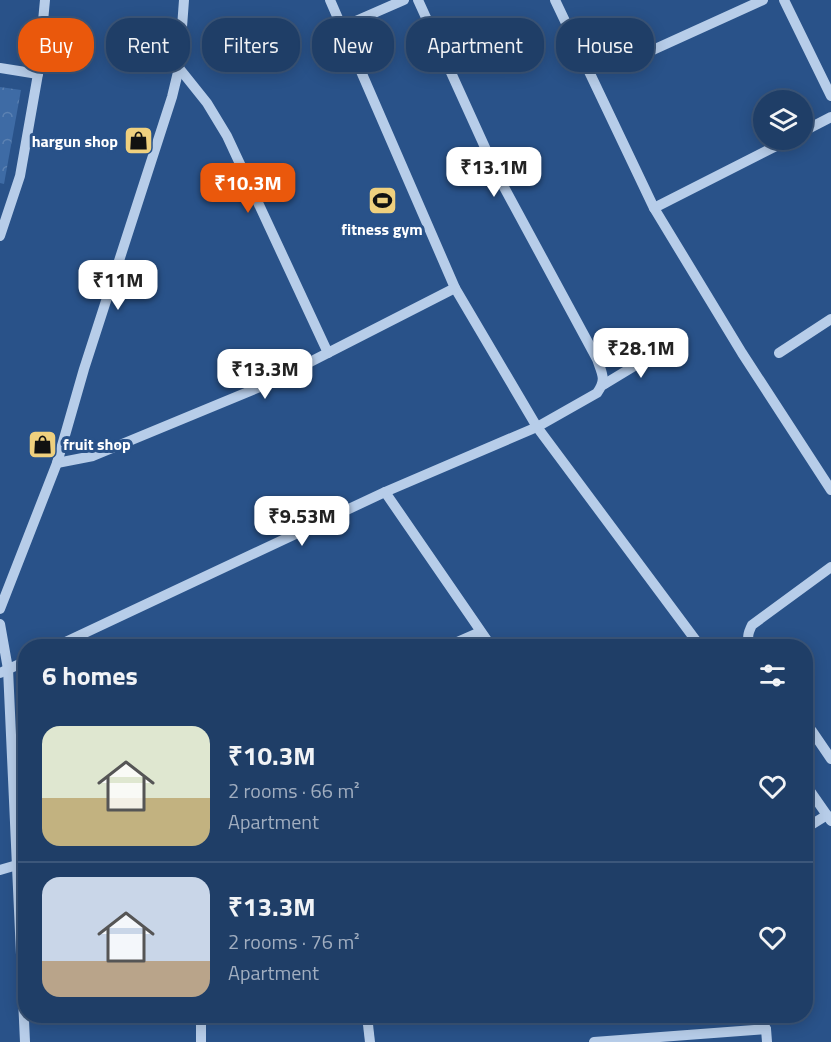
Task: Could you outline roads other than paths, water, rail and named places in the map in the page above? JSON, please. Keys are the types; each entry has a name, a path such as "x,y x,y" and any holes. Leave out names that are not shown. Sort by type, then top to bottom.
{"street":[{"path":"0,236 20,176 38,74 45,0"},
{"path":"183,18 184,0"},
{"path":"330,0 338,18"},
{"path":"363,18 404,0"},
{"path":"418,0 498,176 597,359 604,378 603,385"},
{"path":"555,0 654,208 742,353 831,490"},
{"path":"654,50 764,0"},
{"path":"784,0 831,96"},
{"path":"0,68 38,74"},
{"path":"0,609 57,463 84,369 156,151 178,72"},
{"path":"182,72 207,103 227,136 328,353"},
{"path":"361,72 455,288 537,427 695,639"},
{"path":"813,126 831,117"},
{"path":"654,208 768,150"},
{"path":"57,463 93,456 267,384 455,288"},
{"path":"779,353 831,319"},
{"path":"72,639 385,492 537,427 597,393 603,385 664,348"},
{"path":"385,492 486,639"},
{"path":"749,639 748,633 752,625 831,567"},
{"path":"0,624 18,887"},
{"path":"464,639 480,632"},
{"path":"4,671 18,665"},
{"path":"813,737 831,759"},
{"path":"813,795 829,818 813,825"},
{"path":"0,870 17,865"},
{"path":"24,1023 25,1042"},
{"path":"201,1023 201,1042"},
{"path":"368,1023 370,1042"},
{"path":"763,1023 766,1029 767,1042"},
{"path":"594,1042 766,1029"}],"place":[{"name":"hargun shop","path":"139,141"},
{"name":"fitness gym","path":"382,201"},
{"name":"fruit shop","path":"42,444"}]}
